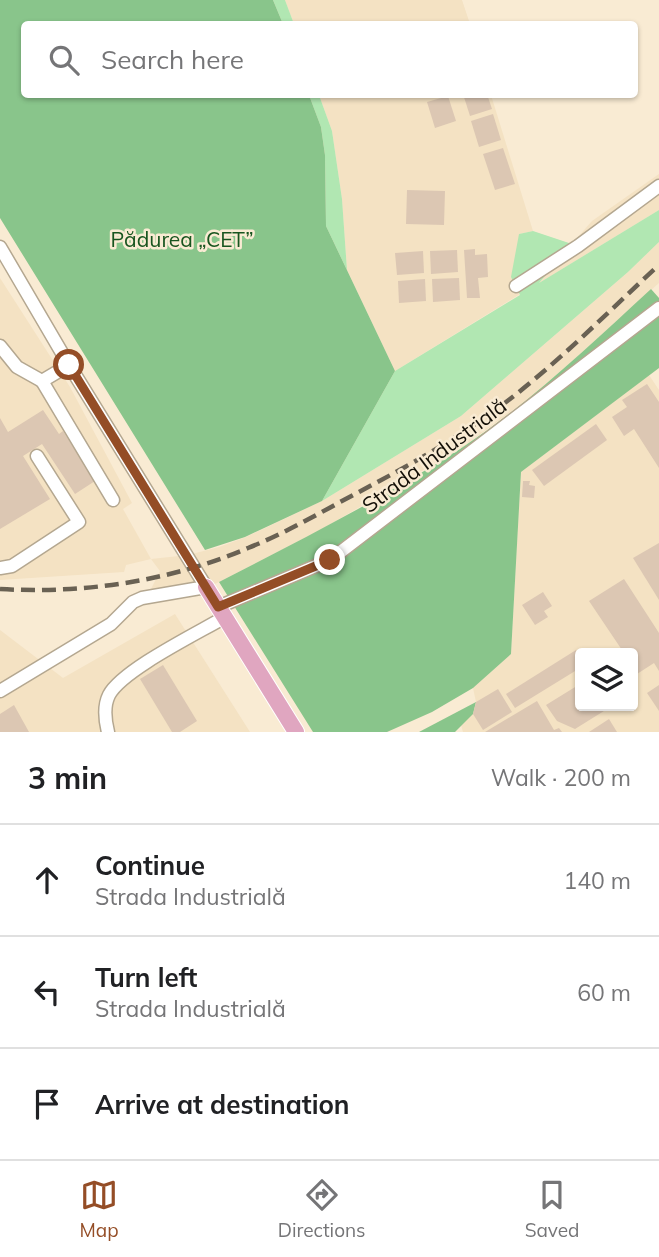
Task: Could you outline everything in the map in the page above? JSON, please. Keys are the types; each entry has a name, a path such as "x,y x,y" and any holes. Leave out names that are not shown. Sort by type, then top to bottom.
{"main road":[{"path":"206,587 296,732"}],"street":[{"path":"516,286 578,246 659,186"},
{"path":"0,247 69,365 206,587 177,590 133,602 111,624 0,691"},
{"name":"Strada Industrială","path":"108,732 105,718 107,697 121,680 222,612 330,560 659,308"},
{"path":"0,346 16,367 43,381 113,500"},
{"path":"43,381 69,365"},
{"path":"0,568 12,566 79,522 37,456"}],"shaded area":[{"path":"285,0 462,0 469,21 293,21"},
{"path":"320,98 492,98 533,231 519,234 520,294 395,371 347,270 342,199 332,131"},
{"path":"659,174 659,210 536,285 592,221"},
{"path":"659,242 659,283 539,391 463,447 322,529 211,586 148,595 160,571 151,559 188,555 246,537 322,501 461,416"},
{"path":"0,278 70,387 132,503 123,509 151,559 126,565 124,572 0,580"},
{"path":"649,375 659,390 659,732 463,732 461,725 476,702 473,688 511,654 521,472"},
{"path":"175,614 250,732 0,732 0,630 63,678"}],"green space":[{"name":"Pădurea „CET”","path":"0,0 273,0 282,21 21,21 21,98 310,98 321,127 325,155 326,226 395,371 322,501 245,537 205,550 0,218"},
{"path":"273,0 285,0 293,21 282,21"},
{"path":"310,98 320,98 332,131 342,199 347,270 326,226 325,155 321,127"},
{"path":"659,210 659,242 628,272 461,416 322,501 395,371 520,295 511,277 519,234 533,231 572,244 539,283"},
{"path":"651,289 659,298 659,368 521,472 511,654 473,688 432,712 387,732 313,732 219,582 373,501 463,447 537,392"},
{"path":"476,702 473,714 455,732 419,732"}],"building":[{"path":"449,98 456,121 435,128 427,102"},
{"path":"464,98 488,98 492,109 470,116"},
{"path":"493,114 501,140 479,147 471,121"},
{"path":"503,148 515,184 495,190 483,154"},
{"path":"407,190 445,191 444,225 406,224"},
{"path":"475,249 475,255 487,254 488,277 478,278 480,298 467,298 464,250"},
{"path":"457,250 458,272 431,274 430,251"},
{"path":"423,251 424,273 397,275 395,253"},
{"path":"459,278 460,300 433,302 432,279"},
{"path":"425,279 426,301 399,303 398,281"},
{"path":"647,384 659,402 659,468 634,429 624,436 612,417 627,407 622,400"},
{"path":"43,410 59,434 63,431 95,481 75,494 42,444 23,456 50,499 0,529 0,418 8,432"},
{"path":"596,424 607,440 544,486 532,470"},
{"path":"523,481 530,481 529,485 535,486 534,498 522,497"},
{"path":"659,543 659,600 633,558"},
{"path":"624,579 659,633 659,671 654,663 638,673 638,648 621,648 589,601"},
{"path":"543,592 552,606 544,611 548,617 535,625 522,605"},
{"path":"575,651 575,671 515,708 506,694"},
{"path":"163,665 197,721 180,732 172,732 140,679"},
{"path":"659,685 659,711 647,693"},
{"path":"575,687 575,711 604,711 575,729 557,721 546,705"},
{"path":"498,689 512,712 483,730 473,714 476,702"},
{"path":"537,701 554,730 559,728 562,732 485,732"},
{"path":"14,705 29,732 0,732 0,714"},
{"path":"609,719 617,732 589,732"}],"railway":[{"path":"0,589 63,589 127,583 189,569 276,536 416,461 492,413 549,367 659,265"}],"route":[{"path":"69,365 218,607 330,560"}]}
